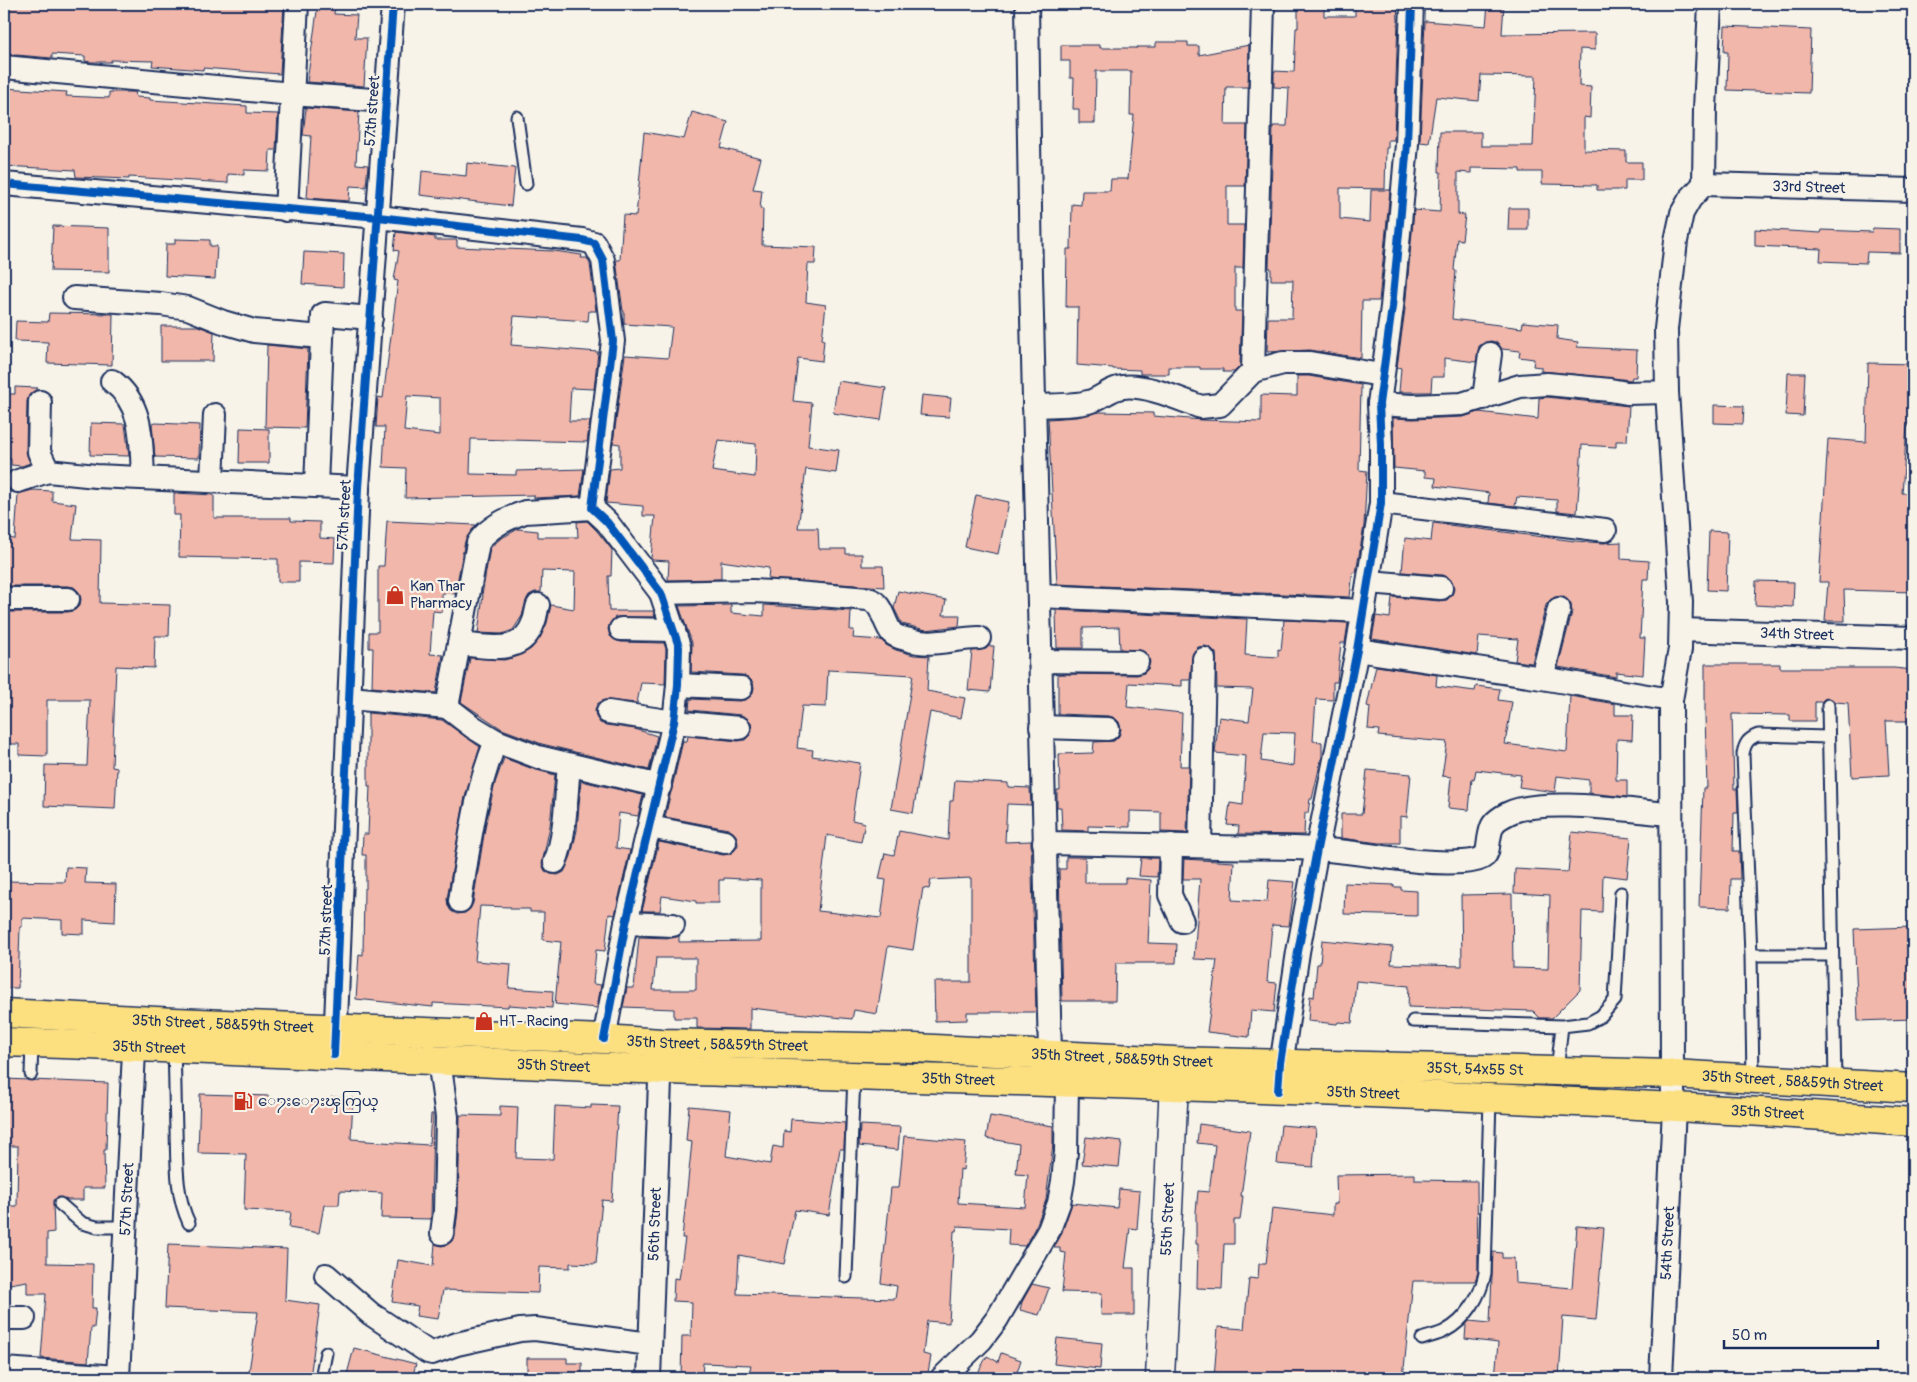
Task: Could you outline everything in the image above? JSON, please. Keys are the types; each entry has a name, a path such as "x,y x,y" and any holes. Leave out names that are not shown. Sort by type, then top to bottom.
{"main road":[{"name":"35th Street , 58&59th Street","path":"4,1013 135,1033 335,1042 604,1039 661,1056 915,1048 1050,1054 1175,1074 1280,1063"},
{"name":"35th Street","path":"4,1042 32,1043 135,1033 174,1048 335,1042 439,1060 661,1056 854,1076 1067,1083 1175,1074 1278,1090 1674,1108 1913,1122"},
{"name":"35St, 54x55 St","path":"1280,1063 1672,1074"},
{"name":"55th Street","path":"1160,1378 1175,1074"},
{"name":"35th Street , 58&59th Street","path":"1672,1074 1913,1088"}],"street":[{"path":"286,210 297,4"},
{"name":"57th street","path":"335,1042 358,488 393,4"},
{"path":"1027,4 1038,596 1050,1054"},
{"path":"1252,371 1263,4"},
{"path":"1278,1090 1280,1063 1317,849 1357,650 1381,503 1382,444 1379,404 1402,212 1407,144 1412,4"},
{"path":"1704,184 1710,4"},
{"path":"4,67 386,101"},
{"path":"4,184 378,217 582,240 594,243 603,260 613,341 592,508"},
{"name":"33rd Street","path":"1704,184 1913,190"},
{"name":"54th Street","path":"1661,1378 1674,1108 1672,1074 1670,814 1671,700 1677,670 1681,630 1676,514 1667,392 1666,329 1676,241 1682,213 1690,199 1704,184"},
{"path":"74,298 161,304 188,308 223,322 254,331 322,337"},
{"path":"316,486 322,319 325,314 371,318"},
{"path":"1484,398 1490,354"},
{"path":"1034,406 1087,403 1100,398 1114,389 1138,387 1201,407 1209,407 1220,405 1252,371 1293,362 1382,375"},
{"path":"112,381 123,389 135,411 141,437 143,478"},
{"path":"1379,404 1412,406 1462,404 1520,386 1547,384 1627,393 1667,392"},
{"path":"40,402 39,452 48,471"},
{"path":"212,480 215,415"},
{"path":"18,481 48,471 96,476 358,488"},
{"path":"1381,503 1605,530"},
{"path":"447,707 478,543 482,536 524,512 592,508 607,522 661,593 678,647 678,685 674,722 626,923 604,1039"},
{"path":"1369,582 1442,588"},
{"path":"661,593 796,592 868,599 873,600 878,605 892,633 898,637 928,644 950,643 967,638 979,638"},
{"path":"1038,596 1364,611"},
{"path":"4,599 68,599"},
{"path":"459,644 508,647 516,645 528,632 534,621 538,605"},
{"path":"1542,678 1559,609"},
{"path":"621,629 674,630"},
{"name":"34th Street","path":"1681,630 1913,638"},
{"path":"1357,650 1671,700"},
{"path":"1200,846 1204,659"},
{"path":"1040,661 1137,662"},
{"path":"678,685 741,688"},
{"path":"350,698 447,707 473,727 496,741 538,757 660,786"},
{"path":"608,712 674,722 740,728"},
{"path":"1041,727 1108,729"},
{"path":"460,901 478,795 486,764 496,741"},
{"path":"555,862 561,845 569,765"},
{"path":"1044,843 1317,849 1430,862 1464,862 1480,860 1484,857 1488,851 1492,827 1497,820 1519,809 1538,806 1590,807 1670,814"},
{"path":"650,827 725,842"},
{"path":"1171,846 1170,896 1182,921"},
{"path":"626,923 673,926"},
{"name":"57th Street","path":"118,1378 135,1033"},
{"name":"56th Street","path":"649,1378 661,1056"},
{"path":"439,1060 447,1117 445,1211 442,1233"},
{"path":"942,1378 981,1340 997,1319 1049,1230 1059,1203 1063,1181 1066,1152 1067,1083"},
{"path":"326,1275 372,1314 432,1353 466,1342 520,1330 535,1330 650,1344"},
{"path":"4,1369 118,1378"}],"lane":[{"path":"517,117 526,184"},
{"path":"1828,705 1832,844 1834,1082"},
{"path":"1753,1079 1751,955 1743,754 1745,743 1758,735 1828,737"},
{"path":"1413,1022 1562,1026 1588,1023 1601,1016 1615,1000 1620,893"},
{"path":"1751,955 1832,955"},
{"path":"1557,1072 1562,1026"},
{"path":"32,1043 32,1074"},
{"path":"174,1048 176,1161 179,1194 182,1208 189,1223"},
{"path":"846,1277 854,1076"},
{"path":"1422,1339 1445,1332 1463,1318 1482,1289 1485,1273 1490,1099"},
{"path":"60,1204 82,1223 97,1227 125,1227"},
{"path":"321,1378 326,1353"}],"building":[{"path":"4,4 149,4 175,6 175,4 284,4 280,74 152,66 153,61 111,60 111,62 90,62 85,61 85,56 52,54 52,58 4,54"},
{"path":"318,4 335,4 334,14 357,15 355,38 367,38 364,86 307,82"},
{"path":"1355,4 1397,4 1394,140 1388,140 1388,148 1386,148 1385,189 1340,188 1340,219 1370,222 1371,190 1390,190 1379,301 1362,301 1361,358 1310,350 1267,352 1268,318 1292,318 1293,280 1271,280 1271,268 1269,268 1273,126 1287,126 1289,88 1274,87 1274,71 1294,72 1298,6 1324,6 1324,16 1355,16"},
{"path":"1488,4 1504,4 1502,34 1595,33 1595,50 1580,49 1579,86 1591,87 1590,118 1584,117 1584,150 1626,151 1626,162 1642,162 1642,180 1625,180 1625,190 1597,190 1597,185 1542,184 1542,172 1520,172 1520,169 1471,168 1471,173 1458,172 1458,214 1465,215 1462,240 1457,239 1452,319 1522,328 1523,322 1558,325 1557,339 1578,342 1577,347 1637,350 1636,377 1632,377 1631,380 1541,371 1541,367 1533,366 1534,359 1519,357 1520,351 1502,349 1498,343 1491,341 1479,346 1476,362 1444,358 1444,377 1432,377 1431,392 1399,392 1401,368 1397,367 1405,309 1414,210 1440,212 1440,132 1481,132 1481,146 1533,146 1536,76 1481,75 1479,101 1436,97 1429,143 1420,142 1425,21 1486,26"},
{"path":"1725,26 1811,30 1809,93 1727,90 1728,52 1724,52"},
{"path":"1156,42 1188,42 1188,46 1199,46 1199,55 1249,45 1248,87 1226,87 1225,125 1247,125 1245,186 1227,186 1227,225 1244,225 1243,268 1235,268 1235,311 1242,311 1240,366 1234,372 1223,372 1223,369 1200,369 1200,367 1169,367 1169,374 1140,374 1140,370 1077,365 1078,307 1066,307 1067,249 1071,249 1072,204 1081,205 1082,191 1110,191 1111,179 1128,179 1134,115 1130,115 1131,71 1096,71 1095,123 1079,123 1079,109 1073,109 1074,78 1070,78 1070,61 1061,61 1061,45 1100,45 1100,48 1137,48 1156,47"},
{"path":"4,88 67,92 66,96 109,98 109,92 135,92 136,97 150,98 150,100 247,106 247,113 278,114 276,150 270,150 269,171 244,170 244,175 228,174 228,183 129,177 129,179 76,177 75,170 4,166"},
{"path":"306,108 359,112 356,164 368,165 366,187 350,186 349,201 307,198 311,136 303,135"},
{"path":"692,112 728,122 721,148 761,158 753,189 762,190 760,209 763,209 762,245 816,247 815,264 808,264 806,302 826,305 822,339 824,340 822,361 798,358 793,401 812,403 808,446 839,450 836,473 806,469 798,528 818,528 819,549 846,549 846,554 862,554 862,566 883,566 884,587 768,579 769,568 721,561 721,579 668,580 669,561 652,560 651,558 655,516 643,516 643,506 606,503 610,469 620,468 620,444 613,443 625,355 668,358 672,327 624,324 624,311 616,260 620,260 623,215 636,216 644,132 684,139","holes":["718,440 756,444 755,477 712,471"]},
{"path":"467,163 515,168 511,206 420,195 422,171 466,176"},
{"path":"1509,208 1528,208 1528,230 1508,230"},
{"path":"53,226 109,228 109,272 51,271"},
{"path":"1873,228 1900,229 1900,253 1867,252 1866,263 1820,261 1821,249 1755,246 1755,229 1821,233 1822,230 1872,232"},
{"path":"396,232 435,237 435,240 457,240 457,247 554,251 582,255 581,258 587,258 590,264 596,311 589,311 588,321 514,316 511,345 598,352 594,389 571,388 569,421 590,421 587,442 471,439 470,474 516,475 516,471 584,469 580,496 534,498 534,495 405,498 406,468 383,467 385,427 376,427 378,397 383,398 398,281 394,280 399,251 394,250","holes":["407,396 440,398 440,435 404,431"]},
{"path":"175,239 210,240 210,246 217,246 215,279 165,276 166,244 175,244"},
{"path":"304,252 344,254 343,287 302,284"},
{"path":"49,313 113,314 112,365 47,363 48,342 15,341 16,321 48,322"},
{"path":"161,326 198,326 214,332 213,361 161,361"},
{"path":"267,345 308,349 305,428 265,427"},
{"path":"1868,363 1913,364 1913,426 1907,426 1902,493 1913,493 1913,592 1844,590 1845,621 1825,621 1828,582 1819,582 1828,439 1866,442"},
{"path":"1788,373 1805,373 1803,416 1786,415"},
{"path":"1297,376 1309,376 1361,385 1359,470 1367,471 1364,526 1356,573 1353,572 1350,597 1057,584 1048,419 1077,417 1100,412 1153,413 1153,416 1261,422 1261,395 1297,396"},
{"path":"838,381 886,388 881,420 833,413"},
{"path":"15,387 38,388 29,395 27,401 26,452 30,463 22,466 11,465 11,459 4,459 4,394 15,394"},
{"path":"922,395 951,398 949,417 920,415"},
{"path":"1547,397 1629,406 1627,441 1616,441 1616,447 1582,445 1577,513 1557,511 1557,500 1517,497 1515,506 1488,503 1489,493 1435,486 1436,478 1425,477 1425,471 1394,468 1393,418 1463,417 1479,412 1538,419 1539,398"},
{"path":"1714,405 1744,406 1743,424 1714,423"},
{"path":"91,423 125,424 129,456 90,455"},
{"path":"152,424 200,425 199,458 155,457"},
{"path":"240,428 269,429 269,463 239,463"},
{"path":"33,490 52,491 52,501 76,504 72,539 101,540 100,603 170,605 169,636 155,636 154,668 116,666 112,767 117,768 115,809 44,806 45,765 87,766 90,700 47,700 47,756 19,755 19,744 4,744 4,612 68,612 75,610 80,605 81,599 79,592 74,587 4,586 4,538 15,539 18,494"},
{"path":"174,493 214,495 214,518 291,518 291,521 320,522 320,538 335,539 334,563 299,562 299,582 278,582 278,559 179,557 180,515 174,515"},
{"path":"976,495 1009,502 998,554 965,547"},
{"path":"387,521 476,525 465,541 455,594 442,593 442,612 433,611 430,654 443,655 436,693 372,687 373,648 369,648 369,632 378,632 378,566 384,566"},
{"path":"587,521 612,550 611,576 608,576 609,611 653,611 655,617 615,617 608,629 610,636 621,642 664,643 666,649 665,684 641,683 637,703 604,700 597,704 595,711 600,723 635,729 657,736 649,770 542,744 502,729 461,702 470,658 504,660 519,656 531,649 540,638 547,623 551,605 574,609 575,572 542,571 541,592 529,595 522,616 513,630 502,634 478,633 490,548 500,539 518,529 538,531 538,537 578,537 577,522"},
{"path":"1433,523 1575,541 1621,542 1621,559 1649,561 1648,579 1643,579 1640,638 1645,638 1643,675 1616,672 1616,677 1558,667 1572,612 1568,600 1562,596 1555,597 1546,605 1532,663 1515,661 1518,639 1479,636 1477,655 1372,639 1376,616 1390,618 1392,597 1440,601 1447,600 1452,595 1453,583 1448,577 1402,572 1405,538 1431,541"},
{"path":"1709,531 1728,532 1726,591 1707,590"},
{"path":"1756,581 1794,582 1793,607 1755,605"},
{"path":"898,591 946,600 943,615 960,615 959,626 926,630 902,624 894,608"},
{"path":"731,605 731,613 764,616 764,605 851,611 850,630 854,630 853,638 881,640 896,650 914,655 929,656 927,691 965,698 961,718 930,712 913,813 891,809 913,675 828,670 826,707 802,706 797,748 813,750 812,756 860,763 852,820 865,823 861,842 827,835 818,911 881,918 886,880 879,879 885,853 894,855 899,831 948,840 950,801 953,801 955,780 1008,783 1008,787 1030,788 1031,805 1007,804 1005,842 1031,841 1036,1012 967,1012 967,1020 935,1021 934,982 971,982 971,878 931,880 929,889 923,888 913,950 888,946 877,1014 854,1010 852,1019 750,1008 750,1029 697,1028 697,1018 674,1018 674,1009 623,1007 627,988 634,988 639,937 672,938 679,936 679,942 761,941 761,880 724,878 724,880 719,880 719,903 696,903 696,901 662,896 660,911 642,911 659,842 723,855 730,854 738,845 737,837 728,829 665,817 683,741 687,741 688,736 745,740 752,730 751,722 741,715 689,710 690,699 740,701 752,695 754,688 753,682 748,677 742,675 691,672 692,643 679,606","holes":["656,958 696,958 696,990 653,990"]},
{"path":"1056,610 1247,619 1245,655 1278,657 1278,649 1281,650 1284,620 1348,623 1345,643 1341,643 1337,682 1333,682 1333,700 1316,699 1313,741 1322,742 1322,756 1308,813 1305,812 1304,835 1238,834 1239,826 1227,825 1230,803 1243,805 1246,756 1215,753 1219,717 1249,721 1253,689 1217,688 1216,653 1211,648 1205,646 1198,647 1193,653 1190,680 1182,680 1182,686 1129,683 1127,707 1182,713 1180,766 1189,766 1187,833 1161,832 1161,812 1130,811 1130,827 1088,826 1088,831 1062,830 1061,807 1057,807 1057,790 1060,790 1059,754 1093,753 1094,742 1114,741 1119,736 1121,729 1119,722 1109,716 1058,714 1058,674 1137,675 1144,673 1148,669 1150,662 1148,655 1143,651 1120,649 1119,627 1083,628 1083,648 1057,648","holes":["1264,732 1295,733 1293,766 1261,761"]},
{"path":"989,646 994,646 990,692 968,690 972,651 986,649"},
{"path":"1705,664 1780,664 1780,668 1894,668 1913,670 1913,721 1886,721 1889,775 1852,777 1848,703 1835,702 1828,698 1821,702 1815,702 1815,721 1790,721 1790,715 1732,714 1734,789 1737,789 1738,813 1734,813 1733,851 1739,851 1740,879 1731,879 1730,908 1699,907 1703,788 1707,788"},
{"path":"1376,666 1437,675 1436,686 1475,691 1476,686 1500,689 1498,700 1512,702 1505,744 1567,752 1570,696 1615,704 1615,715 1633,715 1632,740 1617,739 1616,780 1627,780 1627,797 1589,793 1589,780 1557,776 1555,792 1519,787 1521,775 1476,770 1474,780 1472,779 1469,810 1448,808 1451,777 1442,776 1447,742 1378,736 1379,730 1368,729 1370,707 1367,706"},
{"path":"368,713 442,720 480,747 465,797 447,899 451,911 457,914 465,913 473,903 486,822 495,783 504,758 555,775 550,826 542,864 545,871 551,874 558,875 564,872 571,856 577,830 581,781 643,795 638,816 619,813 616,848 630,850 615,915 609,914 605,951 596,950 593,984 601,985 597,1008 555,1004 561,942 543,940 544,912 530,912 530,909 511,909 511,907 480,906 475,961 511,964 509,988 553,991 552,1008 433,1003 433,1007 356,999 359,954 363,955 364,889 366,889 366,855 362,855 363,834 368,834 370,786 368,786"},
{"path":"1367,770 1411,774 1407,817 1400,816 1400,843 1379,843 1341,838 1341,814 1362,814"},
{"path":"1572,832 1631,838 1627,878 1603,875 1602,912 1582,911 1580,990 1552,1018 1540,1018 1533,1011 1408,1007 1409,986 1356,981 1352,1023 1338,1022 1337,1024 1308,1021 1310,996 1314,997 1317,964 1320,964 1322,940 1393,947 1391,964 1462,966 1461,895 1512,894 1513,968 1548,969 1550,895 1514,893 1515,869 1568,872"},
{"path":"1066,857 1085,857 1085,883 1125,883 1125,878 1151,880 1148,943 1177,944 1176,963 1116,963 1115,1001 1062,1001 1059,869 1066,869"},
{"path":"1141,858 1158,858 1157,877 1139,876"},
{"path":"1184,859 1234,862 1232,900 1267,902 1269,880 1295,882 1289,926 1272,925 1267,982 1277,983 1274,1012 1251,1010 1249,1037 1207,1032 1217,960 1194,959 1200,879 1183,879"},
{"path":"66,867 86,868 85,883 116,884 115,922 84,920 84,934 62,933 62,920 22,918 18,988 4,988 4,881 65,882"},
{"path":"1345,883 1394,885 1393,887 1401,887 1401,890 1417,891 1417,916 1344,914"},
{"path":"1913,927 1913,1019 1858,1021 1854,929"},
{"path":"4,1079 108,1083 106,1150 104,1150 105,1188 83,1188 83,1200 67,1200 61,1197 53,1200 54,1232 47,1233 47,1263 93,1264 92,1308 96,1308 94,1328 91,1328 88,1362 41,1358 46,1294 27,1294 27,1281 4,1285 4,1206 17,1206 18,1146 4,1146"},
{"path":"200,1094 269,1096 268,1101 330,1103 331,1097 353,1098 351,1139 366,1141 429,1145 431,1114 433,1114 431,1219 381,1218 382,1193 340,1191 339,1205 324,1205 319,1233 289,1228 291,1212 244,1210 246,1154 198,1153"},
{"path":"591,1105 618,1106 612,1201 602,1200 596,1264 570,1263 570,1268 539,1267 538,1293 443,1290 438,1319 416,1316 418,1306 392,1302 398,1260 433,1266 435,1244 447,1245 455,1235 458,1211 460,1115 500,1116 500,1106 518,1107 516,1158 553,1159 555,1106 591,1108"},
{"path":"689,1106 731,1110 726,1156 770,1164 773,1146 783,1148 784,1131 790,1132 791,1119 845,1123 844,1149 840,1149 829,1215 795,1210 784,1264 739,1255 737,1294 895,1299 897,1286 881,1283 891,1188 899,1188 904,1136 966,1142 963,1170 960,1169 958,1203 1025,1207 1028,1175 1016,1174 1019,1144 986,1138 990,1116 1053,1126 1053,1144 1046,1200 1037,1224 1025,1246 1008,1245 1009,1229 957,1226 956,1231 954,1231 949,1323 927,1321 923,1354 931,1356 927,1378 748,1378 751,1365 703,1363 702,1378 681,1378 682,1336 691,1336 692,1302 673,1301 674,1278 679,1279 685,1238 682,1238 692,1142 686,1141"},
{"path":"1199,1124 1250,1131 1241,1196 1243,1196 1240,1220 1234,1220 1234,1244 1224,1244 1222,1289 1197,1288 1198,1244 1196,1244 1196,1212 1198,1191 1209,1192 1215,1145 1197,1143"},
{"path":"860,1125 900,1127 898,1150 859,1146"},
{"path":"1281,1125 1316,1128 1313,1167 1277,1164"},
{"path":"1086,1137 1122,1141 1119,1167 1082,1164"},
{"path":"1415,1174 1415,1180 1477,1181 1478,1272 1475,1281 1413,1281 1403,1378 1214,1378 1218,1327 1244,1329 1249,1278 1258,1279 1259,1264 1266,1264 1272,1208 1333,1215 1333,1204 1337,1204 1336,1175"},
{"path":"1119,1189 1140,1191 1137,1229 1130,1228 1125,1268 1134,1268 1134,1315 1101,1315 1102,1293 1062,1292 1066,1253 1060,1252 1060,1248 1054,1248 1061,1235 1072,1203 1117,1208"},
{"path":"1577,1226 1604,1228 1596,1320 1563,1317 1559,1378 1495,1378 1498,1343 1465,1339 1466,1325 1469,1321 1490,1323 1493,1252 1502,1253 1502,1258 1514,1258 1515,1283 1572,1288"},
{"path":"168,1244 287,1249 285,1300 320,1305 310,1378 248,1378 258,1312 165,1308"},
{"path":"1032,1284 1049,1288 1039,1315 1020,1310 1022,1302"},
{"path":"1057,1338 1102,1343 1100,1369 1054,1364"},
{"path":"354,1348 416,1364 412,1378 346,1378"},
{"path":"1001,1353 1021,1360 1017,1372 1030,1378 975,1378 987,1356 998,1362"},
{"path":"527,1358 567,1358 567,1363 582,1363 582,1378 527,1378"}],"cycle path":[{"path":"334,1055 358,488 393,4"},
{"path":"1278,1091 1280,1063 1298,952 1357,650 1381,503 1379,404 1392,307 1407,144 1412,4"},
{"path":"4,184 378,217 582,240 594,243 603,260 613,341 592,508 607,522 661,593 679,647 678,685 674,722 626,923 604,1039"}],"place":[{"name":"Kan Thar Pharmacy","path":"395,595"},
{"name":"HT- Racing","path":"484,1021"},
{"name":"ေ႒းေ႒းၾကြယ္","path":"243,1101"}]}
